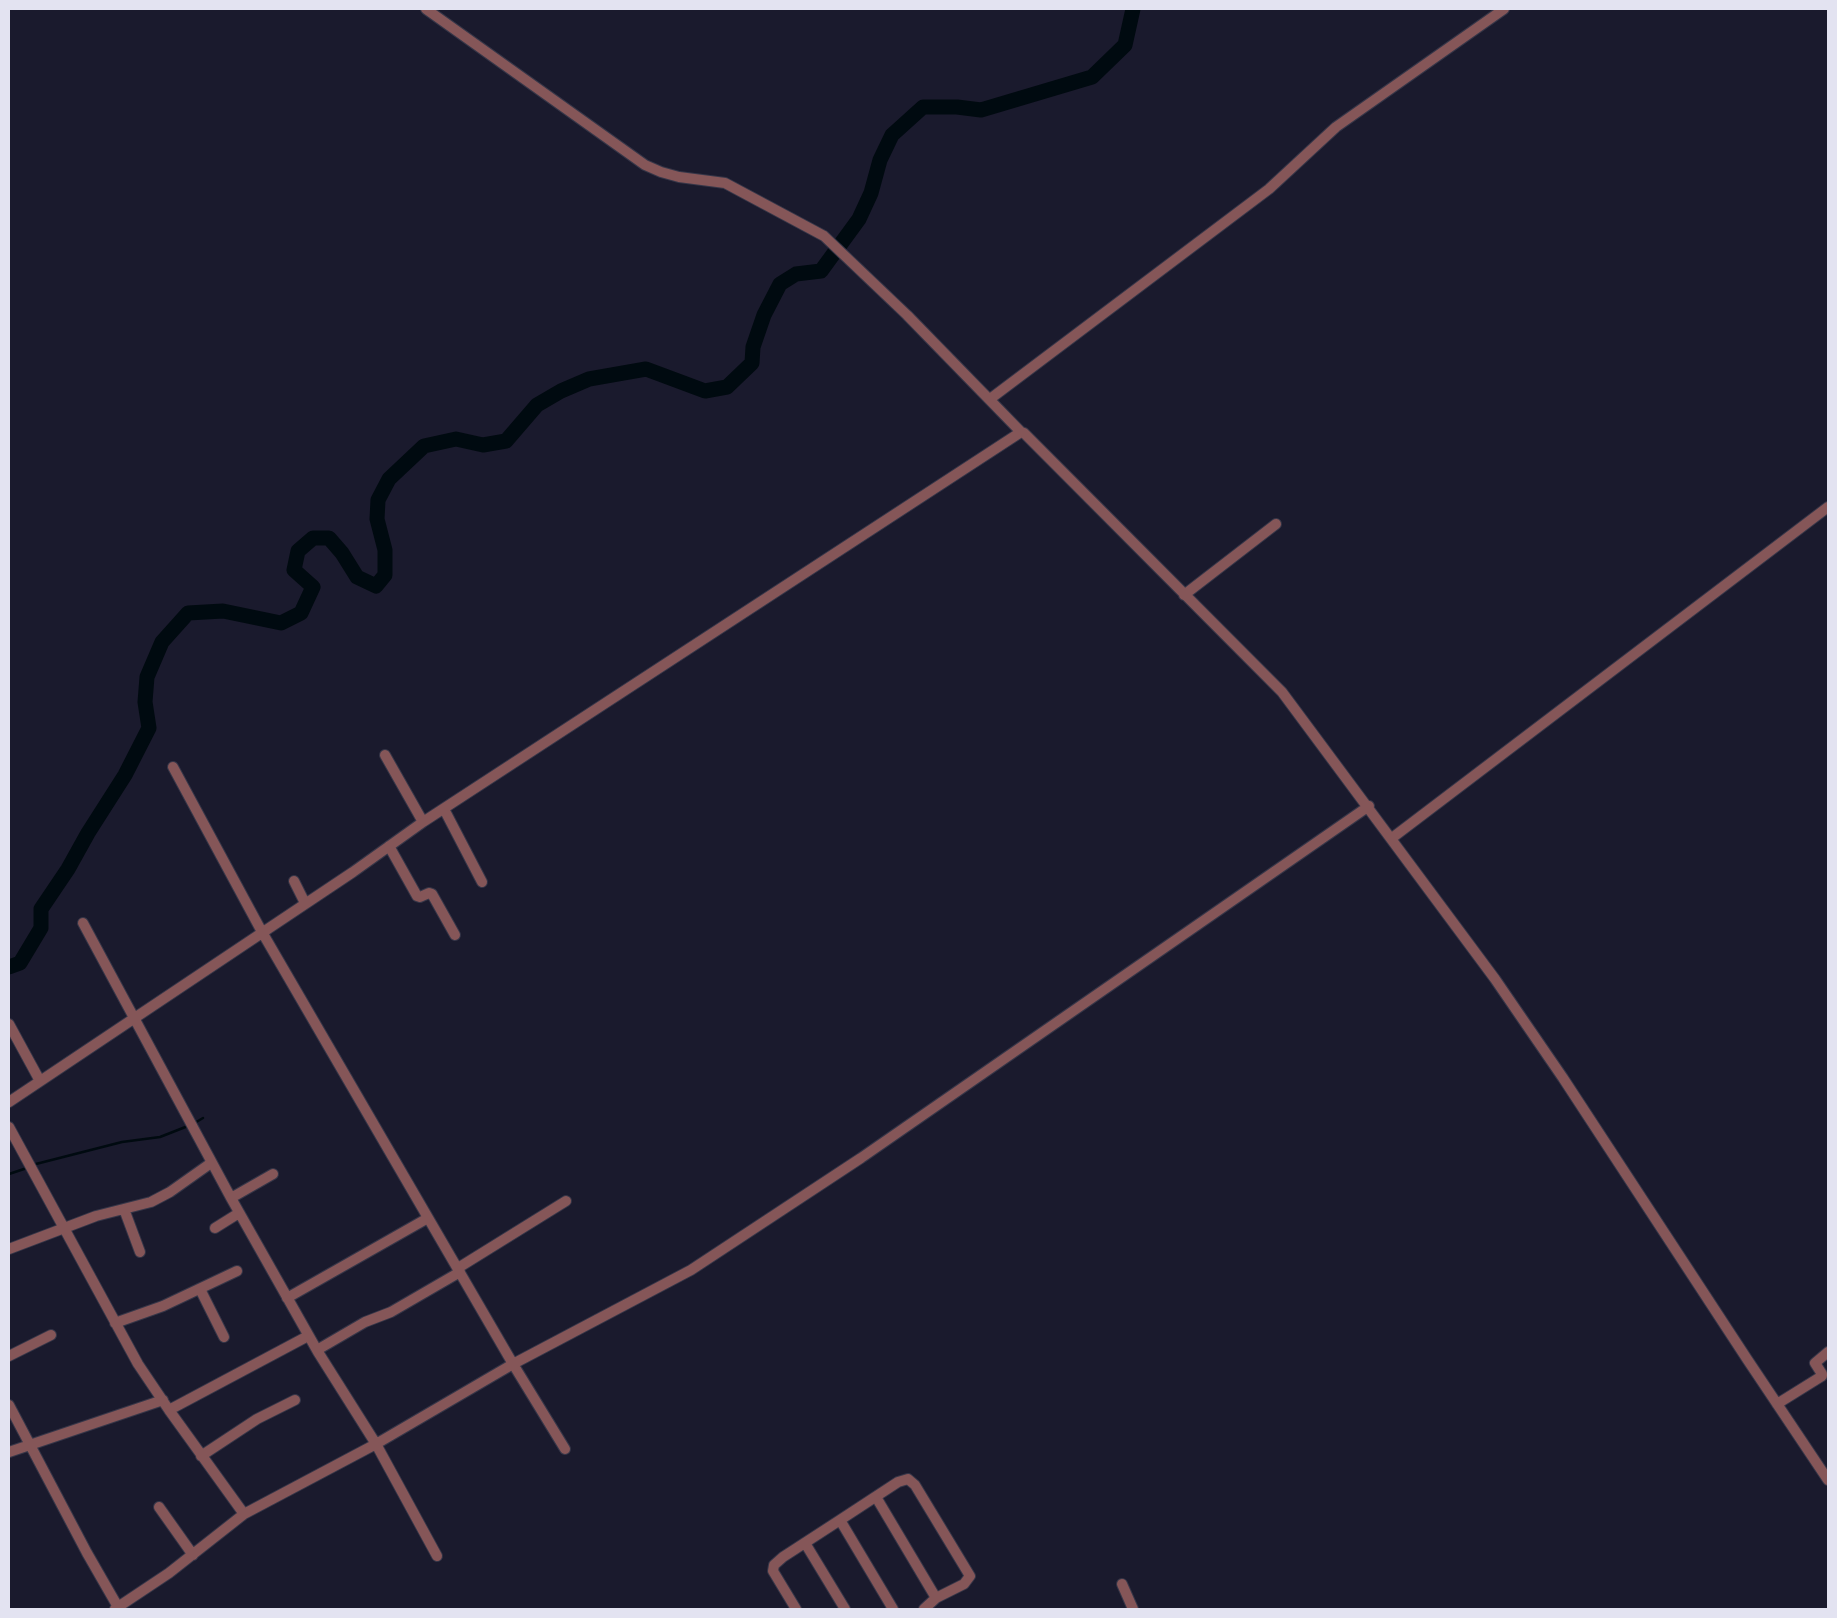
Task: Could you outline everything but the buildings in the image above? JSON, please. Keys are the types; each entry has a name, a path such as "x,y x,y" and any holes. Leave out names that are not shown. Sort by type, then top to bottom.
{"street":[{"path":"426,9 645,165 679,177 725,183 824,236 907,315 1021,432 1282,692 1369,806 1496,979 1828,1480"},
{"path":"990,399 1269,189 1336,127 1504,9"},
{"path":"9,1102 424,822 1021,432"},
{"path":"1392,838 1828,507"},
{"path":"1184,595 1276,524"},
{"path":"385,755 424,822"},
{"path":"173,767 262,932 513,1364 565,1449"},
{"path":"9,1405 28,1445 116,1608 169,1573 244,1514 376,1444 513,1364 691,1270 861,1158 1369,806"},
{"path":"444,809 482,882"},
{"path":"389,846 417,896 432,894 455,935"},
{"path":"294,881 305,903"},
{"path":"82,923 239,1213 316,1350 376,1444 437,1556"},
{"path":"9,1024 40,1081"},
{"path":"9,1127 138,1364 201,1456 244,1514"},
{"path":"9,1249 96,1216 150,1202 170,1192 212,1163"},
{"path":"231,1198 272,1174"},
{"path":"316,1350 365,1322 391,1312 566,1201"},
{"path":"124,1209 140,1252"},
{"path":"215,1228 239,1213"},
{"path":"287,1298 428,1218"},
{"path":"116,1322 163,1306 237,1271"},
{"path":"200,1289 224,1337"},
{"path":"9,1356 51,1335"},
{"path":"169,1410 308,1336"},
{"path":"1777,1404 1822,1376 1815,1363 1828,1352"},
{"path":"9,1452 163,1400"},
{"path":"201,1456 257,1419 295,1400"},
{"path":"796,1609 773,1571 774,1565 778,1560 898,1482 908,1479 912,1481 970,1576 964,1584 936,1598 924,1609"},
{"path":"876,1497 936,1598"},
{"path":"159,1507 193,1555"},
{"path":"840,1520 893,1609"},
{"path":"805,1543 845,1609"},
{"path":"1122,1584 1133,1609"}],"waterway":[{"path":"9,967 20,963 41,928 41,909 68,869 88,833 125,775 149,728 145,702 147,677 162,642 188,613 223,611 281,623 301,613 313,587 294,570 298,551 313,538 329,538 342,553 357,577 376,586 385,575 385,550 377,519 378,500 389,479 424,446 456,439 483,445 506,441 537,405 561,391 589,379 646,369 705,391 727,387 752,363 753,347 764,315 780,284 796,274 821,271 859,219 871,193 880,160 892,135 923,107 957,107 981,110 1092,77 1125,45 1133,9"},
{"path":"193,1124 203,1118"},
{"path":"32,1165 122,1142 160,1137 188,1126"},
{"path":"9,1174 27,1168"}]}
